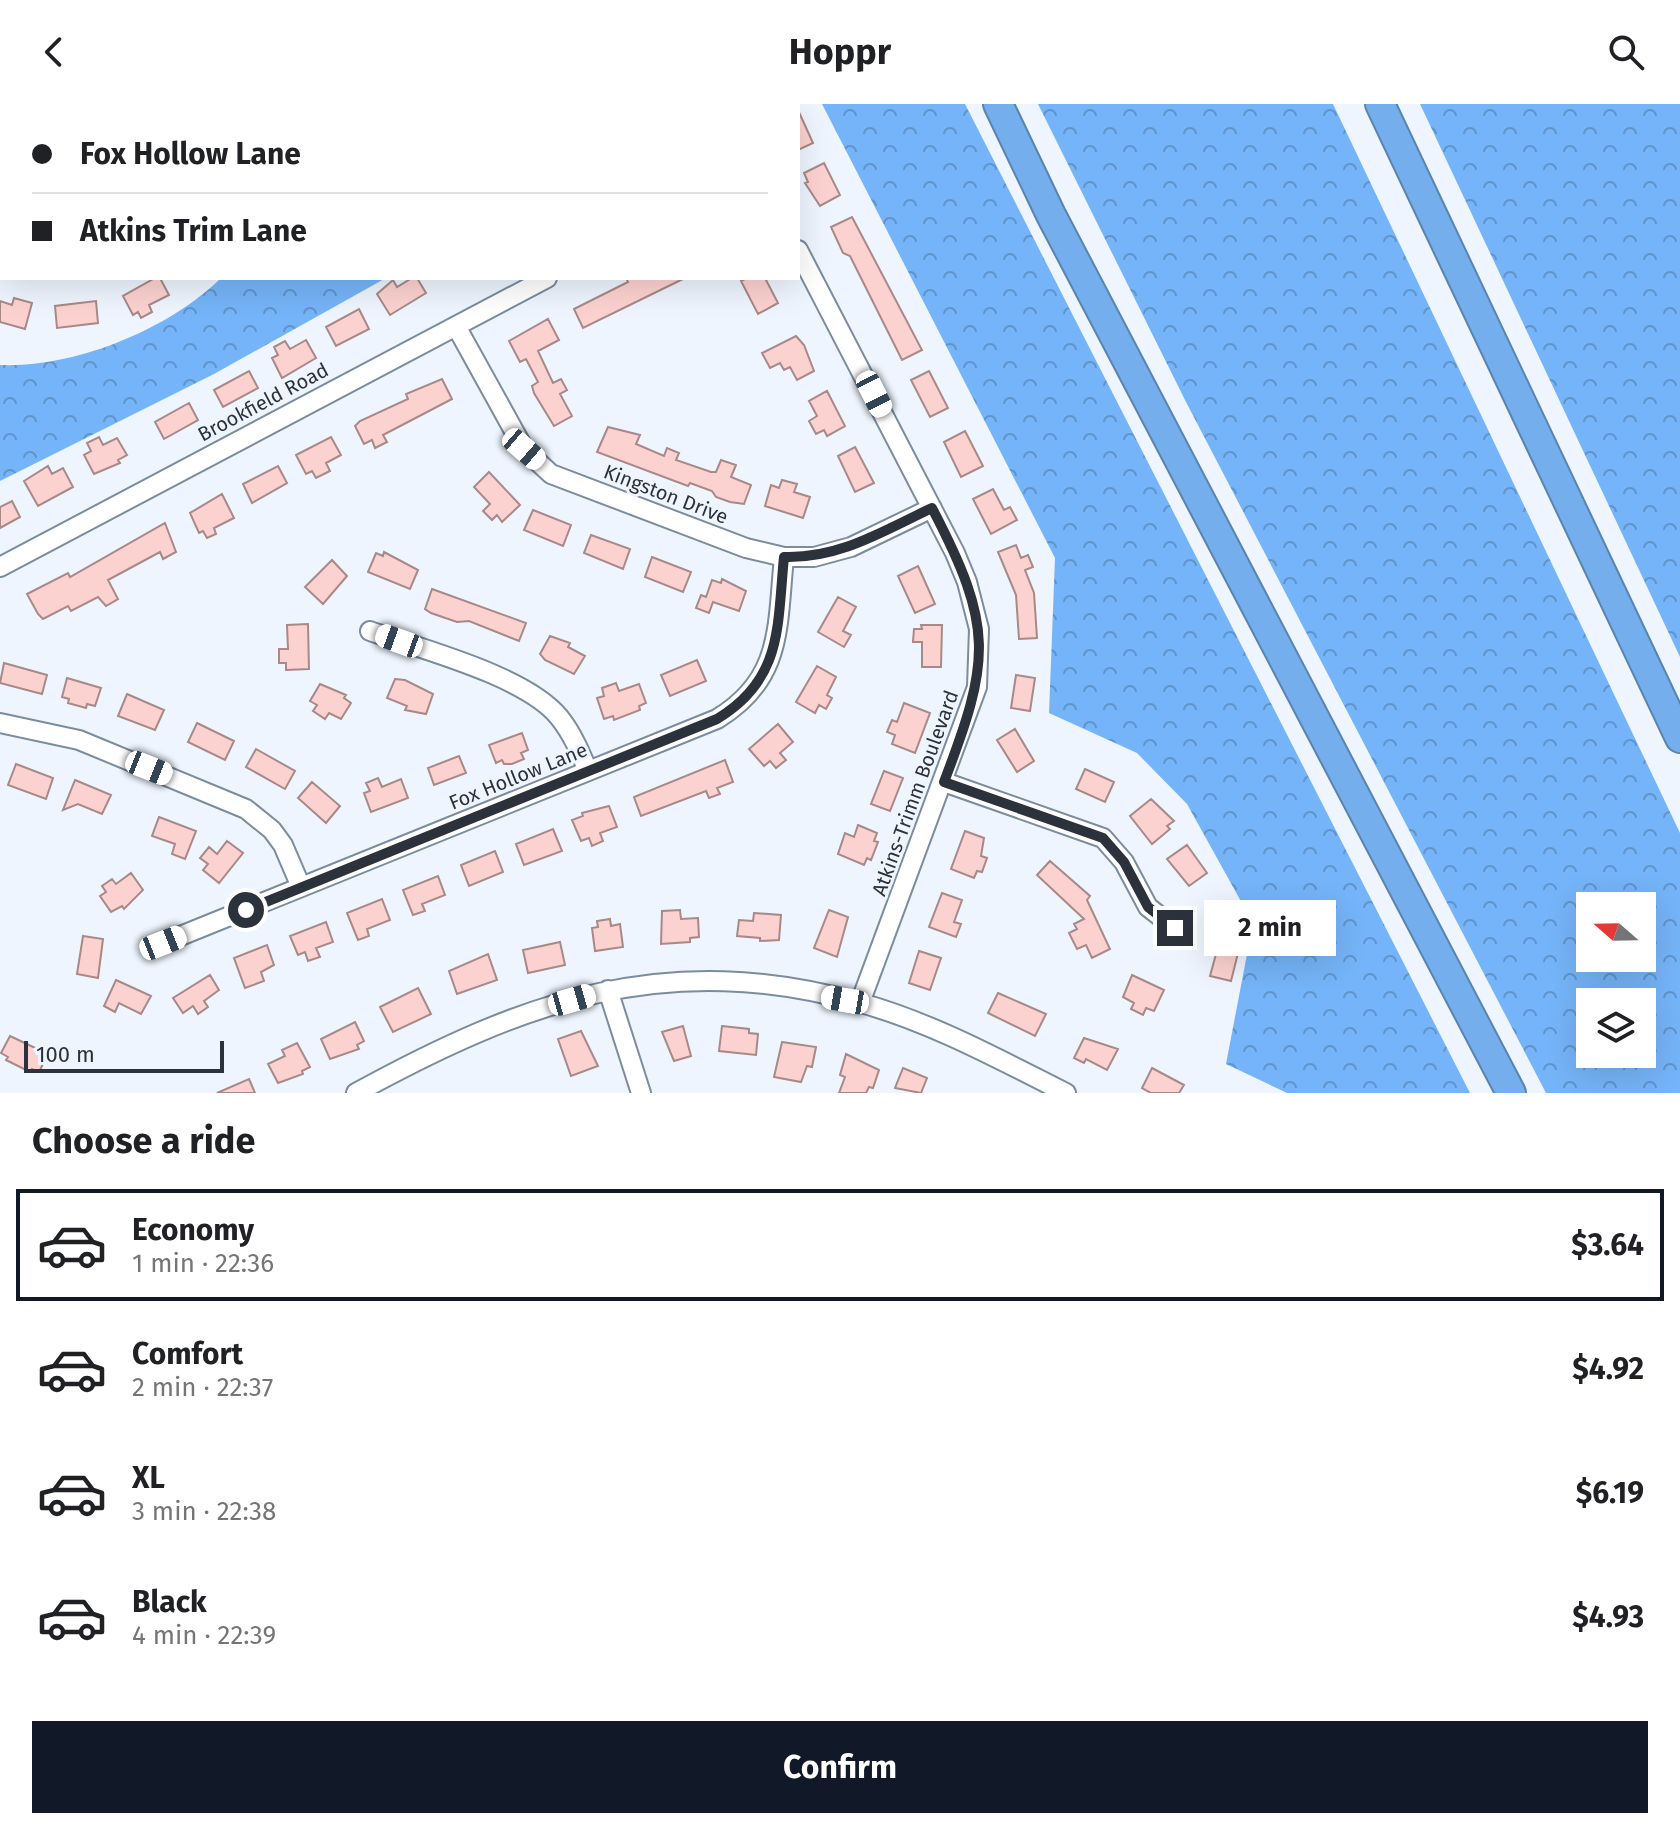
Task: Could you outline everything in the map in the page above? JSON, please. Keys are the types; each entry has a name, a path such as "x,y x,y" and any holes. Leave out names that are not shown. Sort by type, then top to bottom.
{"highway":[{"path":"998,104 1051,215 1511,1093"},
{"path":"1380,104 1680,738"}],"street":[{"name":"Atkins-Trimm Boulevard","path":"800,254 932,508 967,582 979,629 977,687 860,1003"},
{"name":"Brookfield Road","path":"0,567 543,280"},
{"name":"Kingston Drive","path":"456,326 524,449 551,474 746,548 784,557 814,557 851,547 932,508"},
{"name":"Fox Hollow Lane","path":"163,943 717,719 760,683 773,652 784,557"},
{"path":"370,631 515,684 539,698 573,737 588,771"},
{"path":"0,723 79,740 246,809 272,830 283,845 301,887"},
{"path":"944,782 1103,838 1124,862 1148,907 1175,928"},
{"path":"356,1093 480,1031 608,990 708,979 860,1003 951,1036 1066,1093"},
{"path":"608,990 641,1093"}],"green space":[{"path":"822,104 965,104 1470,1093 1287,1093 1226,1064 1253,923 1187,804 1137,753 1049,713 1055,558"},
{"path":"1038,104 1333,104 1680,833 1680,1093 1546,1093 1186,402"},
{"path":"1420,104 1680,104 1680,657"},
{"path":"219,280 382,280 214,374 0,481 0,365 29,364 88,353 147,329 199,297"}],"building":[{"path":"800,114 813,143 800,149"},
{"path":"824,163 840,195 820,206 805,183 808,182 804,173"},
{"path":"852,217 922,350 902,360 850,256 843,253 831,227"},
{"path":"151,280 161,280 169,295 149,305 152,312 141,318 138,312 133,315 123,296"},
{"path":"393,280 397,287 409,280 418,280 426,293 390,315 377,294"},
{"path":"681,280 583,328 574,309 628,282"},
{"path":"766,280 778,303 758,314 741,281"},
{"path":"14,298 32,303 25,329 0,322 0,301 12,305"},
{"path":"96,301 98,323 57,328 55,306"},
{"path":"359,309 369,329 336,346 326,327"},
{"path":"548,319 559,340 538,351 553,383 561,379 567,390 560,394 572,416 554,426 534,393 532,386 538,382 526,359 520,362 509,341"},
{"path":"796,336 804,345 814,371 797,380 790,367 784,370 780,363 770,368 762,353"},
{"path":"306,340 316,358 282,378 272,358 278,355 274,347 285,341 290,349"},
{"path":"249,371 258,388 223,407 214,390"},
{"path":"929,371 948,408 930,417 911,380"},
{"path":"442,379 452,399 383,435 387,442 375,448 372,440 364,444 355,426 360,421 408,399 406,394"},
{"path":"827,391 845,426 827,436 824,430 816,434 809,421 817,416 809,401"},
{"path":"189,403 198,420 164,439 155,422"},
{"path":"608,427 640,435 636,444 664,456 667,448 679,453 676,460 711,472 716,472 721,460 736,465 731,477 751,485 744,504 730,502 716,497 712,491 690,483 688,486 597,452"},
{"path":"965,431 983,466 961,477 944,442"},
{"path":"99,437 103,445 117,438 127,455 118,460 120,463 94,474 84,455 91,451 87,443"},
{"path":"331,437 341,455 326,463 330,471 316,478 312,471 306,474 296,455"},
{"path":"855,447 874,483 855,492 838,456"},
{"path":"48,466 52,474 63,468 73,487 38,506 24,481"},
{"path":"278,466 287,483 252,503 243,484"},
{"path":"489,472 520,505 502,522 497,515 492,520 483,511 490,504 474,487"},
{"path":"782,480 797,484 794,492 810,497 803,518 765,506 771,485 779,488"},
{"path":"993,489 1004,510 1010,507 1017,520 991,534 973,499"},
{"path":"222,494 234,518 214,528 216,534 207,538 203,531 199,533 190,513"},
{"path":"12,501 20,517 0,528 0,507"},
{"path":"533,510 571,525 563,546 524,530"},
{"path":"165,523 176,552 163,559 160,552 108,580 118,599 106,606 98,597 71,611 68,606 43,619 38,614 27,594 68,573 70,577"},
{"path":"591,535 630,549 623,569 584,553"},
{"path":"1016,545 1021,558 1028,555 1033,567 1025,570 1034,593 1037,638 1019,639 1016,595 998,552"},
{"path":"384,552 418,570 410,589 368,572 376,553 383,556"},
{"path":"652,557 691,572 683,592 645,577"},
{"path":"332,560 347,576 323,604 305,587"},
{"path":"918,566 935,604 915,613 898,576"},
{"path":"722,579 746,591 739,611 713,602 709,613 696,608 701,595 706,597 712,580 721,583"},
{"path":"432,589 526,623 519,641 469,621 457,622 431,613 425,609"},
{"path":"838,597 856,607 843,631 851,635 844,647 818,632"},
{"path":"308,624 309,669 286,670 286,663 279,663 279,649 288,649 287,625"},
{"path":"921,625 942,625 941,667 922,667 922,642 913,642 914,629 922,629"},
{"path":"550,636 570,643 568,647 585,656 574,674 545,660 540,654"},
{"path":"697,660 706,681 670,696 661,675"},
{"path":"4,663 47,675 42,694 0,683"},
{"path":"817,666 836,677 827,695 832,698 826,709 819,705 815,713 796,702"},
{"path":"1016,675 1035,678 1030,711 1011,708"},
{"path":"67,678 101,688 95,706 87,704 86,708 68,703 69,699 62,697"},
{"path":"395,679 405,680 433,694 426,714 405,710 407,706 387,698"},
{"path":"616,683 619,691 639,684 646,703 639,706 640,710 614,720 613,716 604,719 597,698 604,696 602,688"},
{"path":"320,684 346,695 344,698 351,703 341,719 329,713 325,719 313,711 317,705 310,701"},
{"path":"127,694 164,710 155,730 118,716"},
{"path":"904,703 930,713 915,753 892,744 895,735 887,732 892,720 897,722"},
{"path":"197,723 234,741 225,760 188,742"},
{"path":"778,724 793,742 780,753 786,760 776,768 770,761 764,766 749,749"},
{"path":"1015,729 1034,761 1017,772 997,740"},
{"path":"522,733 528,750 521,753 524,759 512,764 504,764 502,760 496,763 489,745"},
{"path":"256,749 295,771 285,789 246,767"},
{"path":"459,756 466,773 434,785 428,768"},
{"path":"725,760 733,782 717,788 720,794 709,798 706,791 641,816 634,797"},
{"path":"16,764 53,778 46,799 8,785"},
{"path":"1085,769 1114,782 1105,802 1076,789"},
{"path":"884,771 903,778 890,811 871,804"},
{"path":"378,778 382,787 401,779 408,798 371,812 364,793 370,791 366,783"},
{"path":"75,780 111,795 102,814 78,804 63,810"},
{"path":"312,782 340,806 326,823 298,798"},
{"path":"1151,799 1174,821 1167,826 1170,829 1152,844 1130,816"},
{"path":"609,806 617,827 600,833 603,841 592,846 589,838 581,841 572,820 583,816 582,813"},
{"path":"159,817 196,831 185,859 172,854 175,844 152,836"},
{"path":"858,825 877,833 874,841 878,842 871,860 867,858 864,865 838,854 845,833 854,837"},
{"path":"553,829 562,851 524,865 516,844"},
{"path":"965,831 984,838 981,856 987,858 982,872 977,871 974,878 951,869"},
{"path":"227,841 243,853 219,883 203,870 208,864 200,858 209,847 217,854"},
{"path":"1187,845 1207,873 1189,886 1167,859"},
{"path":"495,851 503,872 469,886 461,865"},
{"path":"1050,861 1090,896 1087,900 1110,949 1092,958 1086,945 1077,949 1069,933 1077,929 1074,924 1084,919 1037,875"},
{"path":"131,873 143,890 124,909 122,906 111,912 100,896 106,892 102,886 112,879 116,884"},
{"path":"438,876 445,895 422,904 425,911 413,915 403,890"},
{"path":"942,893 962,900 954,922 961,924 956,937 929,927"},
{"path":"382,899 390,920 367,929 369,936 358,940 347,913"},
{"path":"680,910 681,919 698,918 699,937 690,938 690,942 661,944 662,911"},
{"path":"829,910 848,917 837,957 814,948"},
{"path":"754,913 781,915 779,940 760,941 760,938 737,936 739,920 753,921"},
{"path":"610,919 611,926 620,924 623,947 595,951 592,928 598,927 597,921"},
{"path":"326,922 333,942 316,948 320,957 308,961 305,952 298,955 290,936"},
{"path":"83,936 103,939 98,978 77,974"},
{"path":"1221,936 1241,941 1231,981 1210,976"},
{"path":"560,942 565,965 528,973 523,950"},
{"path":"267,945 274,965 261,972 264,981 245,988 234,958"},
{"path":"919,951 941,958 930,990 909,983"},
{"path":"488,954 497,980 457,994 449,971"},
{"path":"210,975 219,990 204,1001 208,1007 198,1014 193,1006 183,1013 173,998"},
{"path":"1132,975 1164,990 1154,1011 1146,1008 1143,1015 1131,1009 1134,1003 1123,997"},
{"path":"116,980 151,996 141,1014 119,1003 115,1012 104,1006"},
{"path":"418,988 431,1014 393,1032 380,1007"},
{"path":"998,993 1046,1014 1035,1036 988,1013"},
{"path":"355,1022 364,1041 357,1045 359,1049 330,1059 321,1039"},
{"path":"683,1026 691,1056 674,1061 662,1032"},
{"path":"722,1026 749,1029 749,1033 758,1034 756,1055 719,1051"},
{"path":"581,1031 598,1066 571,1076 558,1039"},
{"path":"10,1036 48,1054 39,1072 32,1069 30,1072 6,1060 8,1057 1,1053"},
{"path":"1084,1038 1118,1049 1107,1070 1086,1059 1084,1063 1074,1058"},
{"path":"782,1042 816,1047 812,1067 807,1066 801,1082 774,1077"},
{"path":"297,1043 310,1067 302,1071 303,1074 278,1083 268,1064 285,1056 282,1050"},
{"path":"846,1054 879,1070 873,1088 869,1087 866,1093 839,1093 845,1077 840,1075"},
{"path":"903,1068 927,1078 921,1093 895,1088"},
{"path":"1152,1068 1184,1085 1179,1093 1151,1093 1142,1088"},
{"path":"249,1079 255,1093 217,1093"}],"route":[{"path":"246,910 717,719 747,697 760,683 769,666 776,642 784,557 834,553 932,508 967,582 979,629 977,687 944,782 1103,838 1124,862 1148,907 1175,928"}]}
